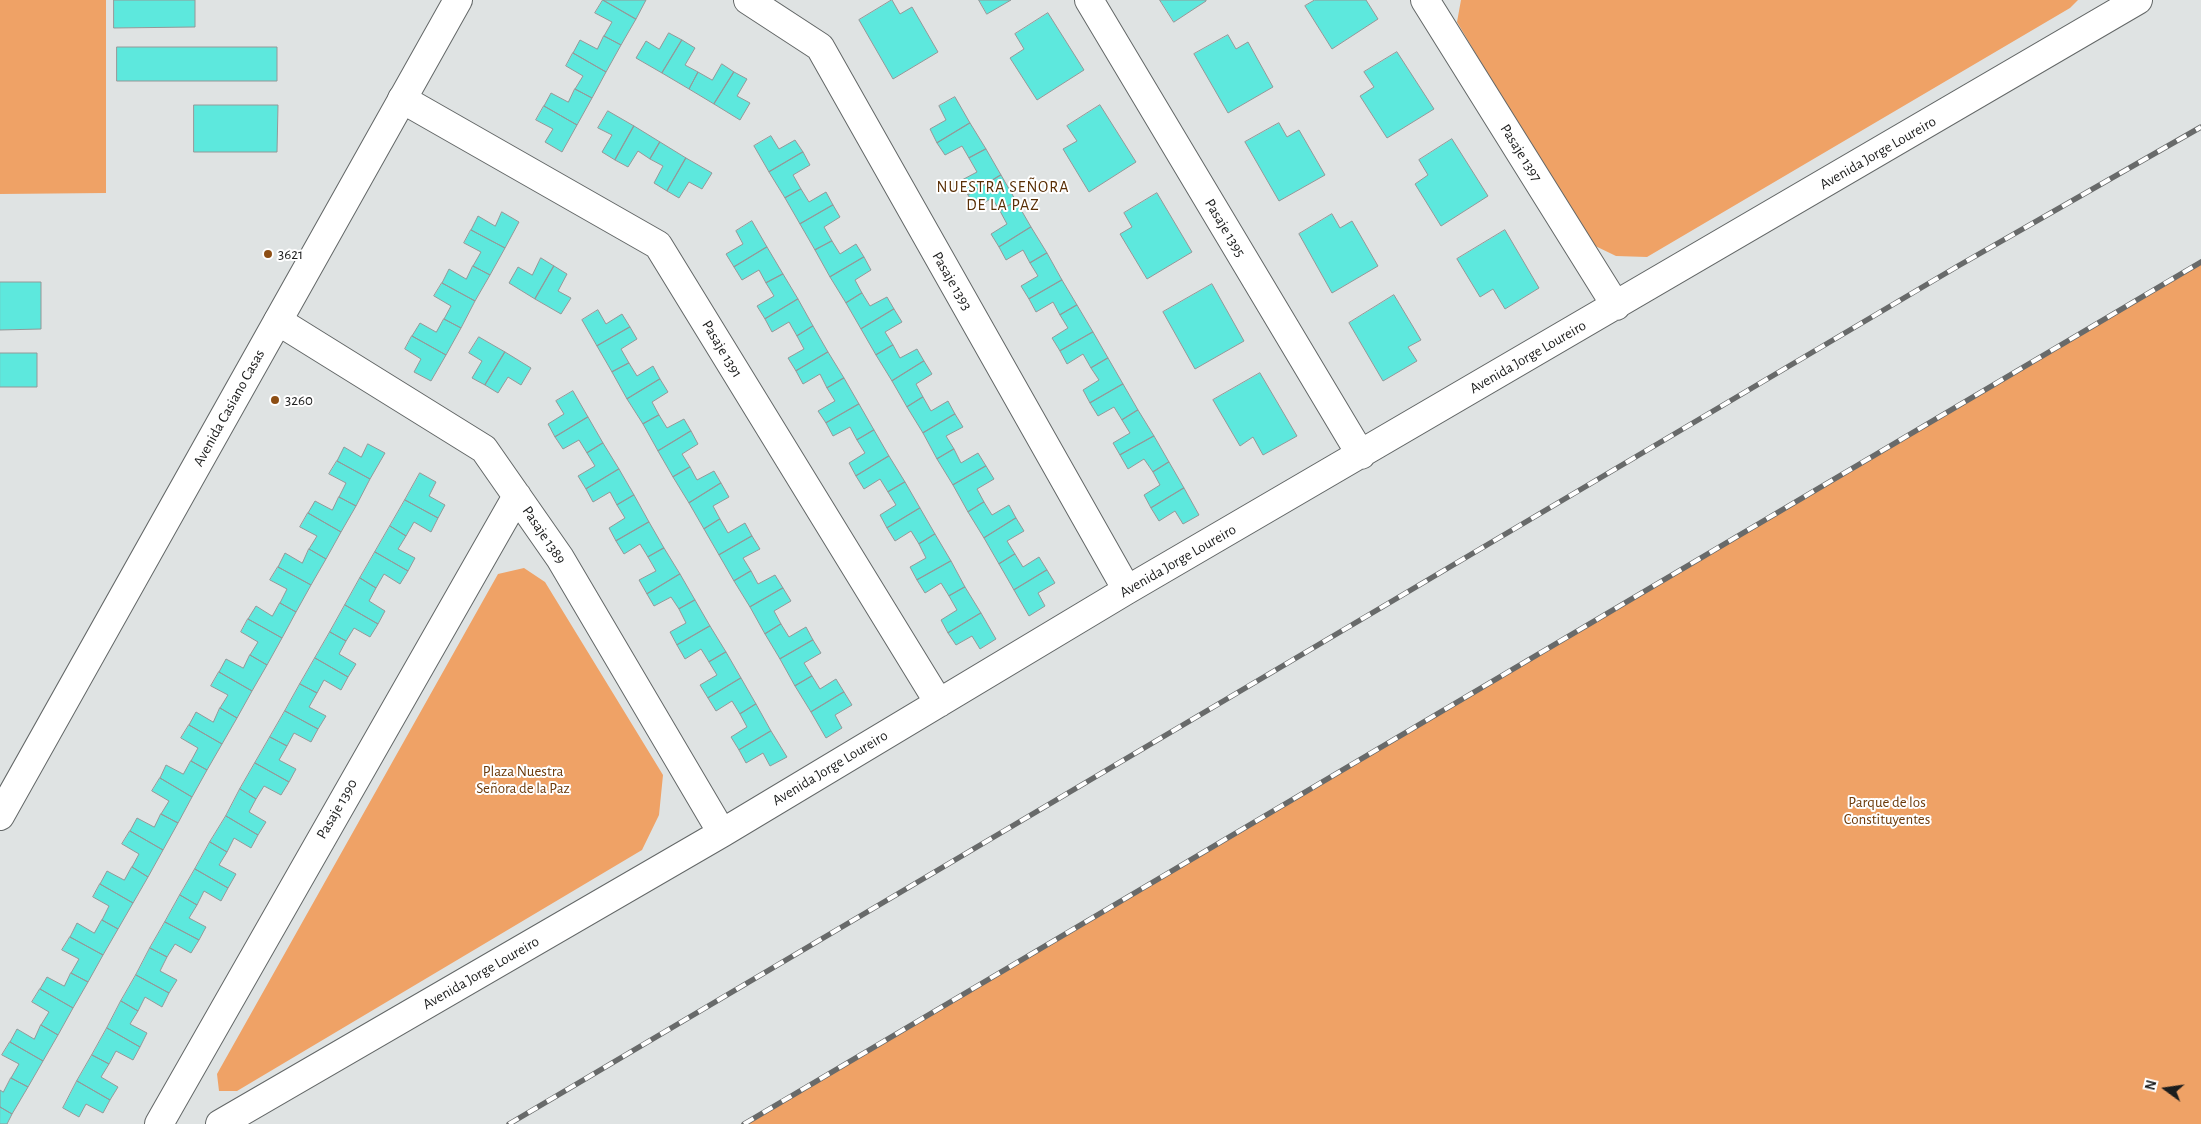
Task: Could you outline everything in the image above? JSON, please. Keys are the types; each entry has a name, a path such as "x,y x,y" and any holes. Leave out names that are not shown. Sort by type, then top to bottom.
{"street":[{"name":"Avenida Casiano Casas","path":"0,816 458,0"},
{"name":"Pasaje 1393","path":"748,0 820,47 1127,590"},
{"name":"Pasaje 1395","path":"1090,0 1361,455"},
{"name":"Pasaje 1397","path":"1426,0 1616,306"},
{"name":"Avenida Jorge Loureiro","path":"220,1124 722,833 1127,590 2138,0"},
{"name":"Pasaje 1391","path":"402,99 658,245 939,703"},
{"name":"Pasaje 1389","path":"278,320 484,449 560,558 722,833"},
{"name":"Pasaje 1390","path":"159,1124 517,496"}],"green space":[{"path":"0,0 106,0 106,193 0,194"},
{"path":"1461,0 2078,0 2070,8 1647,257 1616,256 1587,242 1457,22"},
{"name":"Parque de los Constituyentes","path":"2201,262 2201,1124 744,1124"},
{"name":"Plaza Nuestra Señora de la Paz","path":"524,568 545,582 663,775 659,815 642,850 237,1091 219,1091 217,1074 498,574"}],"building":[{"path":"114,0 195,0 195,27 114,28"},
{"path":"603,0 636,19 621,45 604,36 612,22 595,13"},
{"path":"603,0 646,0 636,19"},
{"path":"892,0 900,14 912,7 938,52 893,79 859,20"},
{"path":"979,0 1011,0 987,14"},
{"path":"1160,0 1206,0 1206,1 1174,22"},
{"path":"1315,0 1366,0 1378,19 1332,49 1305,6"},
{"path":"1048,13 1084,70 1037,100 1010,58 1024,49 1015,34"},
{"path":"669,33 682,40 662,73 636,58 646,41 659,49"},
{"path":"1228,35 1236,49 1248,42 1273,87 1228,113 1194,54"},
{"path":"604,36 621,45 606,72 573,53 580,40 597,49"},
{"path":"682,40 695,48 685,65 698,72 689,89 662,73"},
{"path":"117,47 277,47 277,81 117,81"},
{"path":"1397,52 1434,109 1387,138 1360,96 1374,87 1364,72"},
{"path":"573,53 606,72 592,98 575,89 583,76 566,66"},
{"path":"722,64 734,72 714,104 689,89 698,72 712,80"},
{"path":"734,72 747,79 737,96 750,103 740,120 714,104"},
{"path":"575,89 592,98 577,125 544,106 551,93 568,102"},
{"path":"955,97 970,123 937,143 930,129 946,120 939,106"},
{"path":"194,105 278,105 277,152 194,152"},
{"path":"1100,105 1136,162 1089,192 1063,149 1077,141 1067,126"},
{"path":"544,106 577,125 562,152 545,142 553,129 536,120"},
{"path":"608,111 634,126 615,160 602,152 612,135 598,128"},
{"path":"970,123 986,149 969,158 962,146 945,155 937,143"},
{"path":"1279,123 1287,137 1299,130 1325,175 1279,201 1245,142"},
{"path":"634,126 660,142 650,159 638,151 628,167 615,160"},
{"path":"771,136 779,149 795,140 803,152 769,172 754,146"},
{"path":"1452,139 1488,196 1441,226 1415,184 1428,175 1419,160"},
{"path":"660,142 686,158 667,191 654,183 663,166 650,159"},
{"path":"986,149 1001,175 968,195 960,181 977,172 969,158"},
{"path":"803,152 810,165 793,175 801,189 785,198 769,172"},
{"path":"686,158 712,173 702,189 689,182 679,198 667,191"},
{"path":"1001,175 1016,201 1000,211 992,198 976,208 968,195"},
{"path":"801,189 809,202 826,192 833,205 800,224 785,198"},
{"path":"1157,193 1192,252 1147,279 1120,234 1132,227 1124,213"},
{"path":"1016,201 1031,227 999,247 991,234 1007,224 1000,211"},
{"path":"833,205 840,217 824,227 832,241 815,250 800,224"},
{"path":"502,212 519,222 505,248 471,230 478,216 495,226"},
{"path":"1332,214 1340,228 1352,221 1378,266 1332,293 1299,234"},
{"path":"752,221 767,247 734,267 726,254 743,244 736,231"},
{"path":"1031,227 1047,253 1030,263 1023,250 1006,260 999,247"},
{"path":"471,230 505,248 490,275 473,266 481,252 464,243"},
{"path":"1505,230 1539,288 1505,309 1493,289 1480,297 1457,259"},
{"path":"832,241 840,254 856,244 864,257 830,277 815,250"},
{"path":"767,247 783,274 766,283 759,270 742,280 734,267"},
{"path":"1047,253 1062,280 1029,299 1021,286 1038,276 1030,263"},
{"path":"864,257 871,270 855,280 862,293 846,303 830,277"},
{"path":"541,258 554,266 535,299 509,283 518,267 532,275"},
{"path":"473,266 490,275 475,301 442,283 449,269 466,279"},
{"path":"554,266 567,274 558,291 571,298 561,314 535,299"},
{"path":"783,274 798,299 765,319 757,306 774,296 766,283"},
{"path":"1062,280 1077,305 1060,315 1053,302 1036,312 1029,299"},
{"path":"0,282 41,282 41,329 0,330"},
{"path":"442,283 475,301 461,328 444,319 451,306 434,296"},
{"path":"1212,284 1244,341 1195,369 1163,312"},
{"path":"862,293 870,306 887,297 894,309 861,329 846,303"},
{"path":"1394,295 1421,340 1408,347 1417,361 1383,381 1349,323"},
{"path":"798,299 813,326 797,336 789,322 772,332 765,319"},
{"path":"1077,305 1093,332 1060,351 1052,338 1068,328 1060,315"},
{"path":"894,309 902,322 885,332 893,345 876,355 861,329"},
{"path":"598,310 606,324 622,314 630,327 597,346 582,320"},
{"path":"444,319 461,328 446,355 412,336 420,323 436,332"},
{"path":"813,326 828,352 796,371 788,358 804,349 797,336"},
{"path":"630,327 637,339 621,349 629,363 612,372 597,346"},
{"path":"1093,332 1108,358 1091,368 1083,354 1067,364 1060,351"},
{"path":"412,336 446,355 431,381 414,372 421,359 405,349"},
{"path":"479,337 505,352 485,385 472,378 482,361 469,353"},
{"path":"893,345 900,358 917,349 924,361 892,381 876,355"},
{"path":"505,352 531,368 521,385 508,377 498,393 485,385"},
{"path":"828,352 844,378 827,388 820,374 803,384 796,371"},
{"path":"0,353 37,353 37,387 0,387"},
{"path":"1108,358 1123,384 1090,403 1083,390 1099,380 1091,368"},
{"path":"924,361 932,374 916,384 923,397 907,407 892,381"},
{"path":"629,363 637,376 653,366 660,379 627,399 612,372"},
{"path":"1260,373 1297,436 1263,455 1253,437 1240,446 1213,400"},
{"path":"844,378 859,404 826,423 818,411 835,401 827,388"},
{"path":"660,379 668,392 652,402 659,415 643,424 627,399"},
{"path":"1123,384 1138,410 1122,420 1114,407 1098,416 1090,403"},
{"path":"573,391 588,417 555,437 548,424 564,414 556,401"},
{"path":"923,397 931,411 948,401 955,414 923,433 907,407"},
{"path":"859,404 874,430 857,440 850,427 833,436 826,423"},
{"path":"1138,410 1154,436 1120,455 1113,443 1130,433 1122,420"},
{"path":"955,414 963,427 946,436 954,449 937,459 923,433"},
{"path":"659,415 667,428 684,419 691,431 658,451 643,424"},
{"path":"588,417 603,443 587,453 579,440 563,449 555,437"},
{"path":"874,430 889,456 856,476 849,463 865,453 857,440"},
{"path":"691,431 698,444 682,454 690,467 673,477 658,451"},
{"path":"1154,436 1169,462 1153,472 1144,459 1128,469 1120,455"},
{"path":"603,443 619,469 586,489 578,476 595,466 587,453"},
{"path":"368,444 385,453 370,479 337,461 344,447 361,457"},
{"path":"954,449 961,463 978,453 986,466 953,485 937,459"},
{"path":"889,456 905,482 888,492 880,479 864,489 856,476"},
{"path":"337,461 370,479 356,506 339,497 346,483 329,474"},
{"path":"1169,462 1184,488 1151,508 1144,495 1160,485 1153,472"},
{"path":"986,466 994,479 977,489 984,502 968,512 953,485"},
{"path":"690,467 697,480 714,471 721,483 689,503 673,477"},
{"path":"619,469 634,495 617,505 610,492 593,502 586,489"},
{"path":"420,473 436,482 429,496 445,505 438,518 405,500"},
{"path":"905,482 920,508 887,528 880,515 896,505 888,492"},
{"path":"721,483 729,497 713,506 720,519 704,529 689,503"},
{"path":"1184,488 1199,515 1183,524 1175,511 1159,521 1151,508"},
{"path":"634,495 649,522 616,541 609,528 625,518 617,505"},
{"path":"339,497 356,506 341,532 308,513 315,501 332,510"},
{"path":"405,500 438,518 431,532 414,522 406,536 390,526"},
{"path":"984,502 992,515 1009,505 1016,518 984,538 968,512"},
{"path":"920,508 935,534 919,544 911,531 895,541 887,528"},
{"path":"308,513 341,532 326,559 309,549 317,536 300,527"},
{"path":"1016,518 1024,531 1007,541 1015,554 999,564 984,538"},
{"path":"720,519 728,533 745,523 752,536 719,555 704,529"},
{"path":"649,522 664,548 648,557 640,544 624,554 616,541"},
{"path":"390,526 406,536 398,549 415,558 408,571 375,552"},
{"path":"935,534 951,561 917,580 910,567 926,558 919,544"},
{"path":"752,536 760,549 743,558 751,571 734,581 719,555"},
{"path":"664,548 680,574 647,594 639,580 656,571 648,557"},
{"path":"309,549 326,559 311,585 278,567 285,553 302,563"},
{"path":"375,552 408,571 400,584 384,574 376,588 360,578"},
{"path":"1015,554 1023,567 1039,557 1047,570 1014,590 999,564"},
{"path":"951,561 965,587 949,596 941,583 925,593 917,580"},
{"path":"278,567 311,585 296,612 280,603 287,589 270,580"},
{"path":"1047,570 1055,583 1038,593 1045,606 1029,616 1014,590"},
{"path":"751,571 758,584 775,575 783,588 750,607 734,581"},
{"path":"680,574 695,600 679,609 671,597 654,606 647,594"},
{"path":"360,578 376,588 369,601 385,611 378,624 345,605"},
{"path":"965,587 981,613 948,633 941,620 957,610 949,596"},
{"path":"783,588 791,601 774,611 781,624 765,634 750,607"},
{"path":"695,600 710,626 677,645 670,632 686,623 679,609"},
{"path":"280,603 296,612 282,638 248,619 256,606 272,616"},
{"path":"345,605 378,624 370,637 354,628 346,641 330,632"},
{"path":"981,613 996,639 980,649 972,636 956,645 948,633"},
{"path":"248,619 282,638 267,665 250,655 258,642 241,632"},
{"path":"781,624 789,637 806,627 813,640 780,659 765,634"},
{"path":"710,626 726,652 709,662 701,649 685,659 677,645"},
{"path":"330,632 346,641 339,654 356,664 348,677 315,658"},
{"path":"813,640 821,653 804,663 812,676 795,686 780,659"},
{"path":"726,652 741,678 708,698 700,685 717,675 709,662"},
{"path":"250,655 267,665 252,691 219,672 226,659 243,668"},
{"path":"315,658 348,677 341,690 324,680 317,693 300,684"},
{"path":"219,672 252,691 237,718 220,708 228,695 211,686"},
{"path":"812,676 820,689 836,679 844,692 811,712 795,686"},
{"path":"741,678 756,704 740,714 732,701 716,711 708,698"},
{"path":"300,684 317,693 309,707 326,716 318,729 285,711"},
{"path":"844,692 852,705 835,715 842,728 826,738 811,712"},
{"path":"756,704 771,731 739,750 731,737 747,727 740,714"},
{"path":"220,708 237,718 222,744 189,725 196,712 213,722"},
{"path":"285,711 318,729 311,742 294,733 287,746 270,737"},
{"path":"189,725 222,744 207,770 191,761 198,748 181,738"},
{"path":"771,731 787,757 770,766 763,753 746,763 739,750"},
{"path":"270,737 287,746 279,760 296,769 289,782 255,763"},
{"path":"191,761 207,770 192,797 160,778 166,765 183,774"},
{"path":"255,763 289,782 281,795 264,786 256,799 240,789"},
{"path":"160,778 192,797 178,823 161,814 169,801 152,791"},
{"path":"240,789 256,799 249,812 266,822 258,835 226,816"},
{"path":"161,814 178,823 163,850 130,831 137,818 154,827"},
{"path":"226,816 258,835 251,848 234,838 227,852 210,842"},
{"path":"130,831 163,850 148,877 132,867 139,854 122,844"},
{"path":"210,842 227,852 219,865 236,874 228,888 195,869"},
{"path":"132,867 148,877 133,903 100,884 107,871 124,880"},
{"path":"195,869 228,888 221,901 204,891 197,905 180,895"},
{"path":"100,884 133,903 118,929 102,920 109,906 93,897"},
{"path":"180,895 197,905 189,918 206,927 199,940 165,922"},
{"path":"102,920 118,929 103,955 70,937 77,923 94,933"},
{"path":"165,922 199,940 191,953 175,944 167,957 150,948"},
{"path":"70,937 103,955 88,982 71,973 79,959 62,950"},
{"path":"150,948 167,957 160,971 177,980 169,993 136,975"},
{"path":"71,973 88,982 73,1008 40,989 47,977 64,986"},
{"path":"136,975 169,993 162,1007 145,997 138,1011 121,1001"},
{"path":"40,989 73,1008 58,1035 41,1025 49,1012 32,1002"},
{"path":"121,1001 138,1011 130,1024 147,1033 140,1047 107,1028"},
{"path":"41,1025 58,1035 43,1061 10,1042 17,1029 34,1039"},
{"path":"107,1028 140,1047 133,1060 116,1051 109,1064 92,1055"},
{"path":"10,1042 43,1061 28,1087 11,1078 19,1064 2,1055"},
{"path":"92,1055 109,1064 101,1077 118,1087 110,1100 77,1081"},
{"path":"11,1078 28,1087 12,1114 0,1107 0,1090 3,1092"},
{"path":"77,1081 110,1100 103,1113 86,1104 79,1117 63,1108"},
{"path":"0,1107 12,1114 7,1124 0,1124"}],"railway":[{"path":"509,1124 1958,266 2201,127"},
{"path":"744,1124 2201,262"}],"place":[{"name":"3621","path":"268,254"},
{"name":"3260","path":"275,400"}],"district":[{"name":"NUESTRA SEÑORA DE LA PAZ","path":"1003,196"}]}
